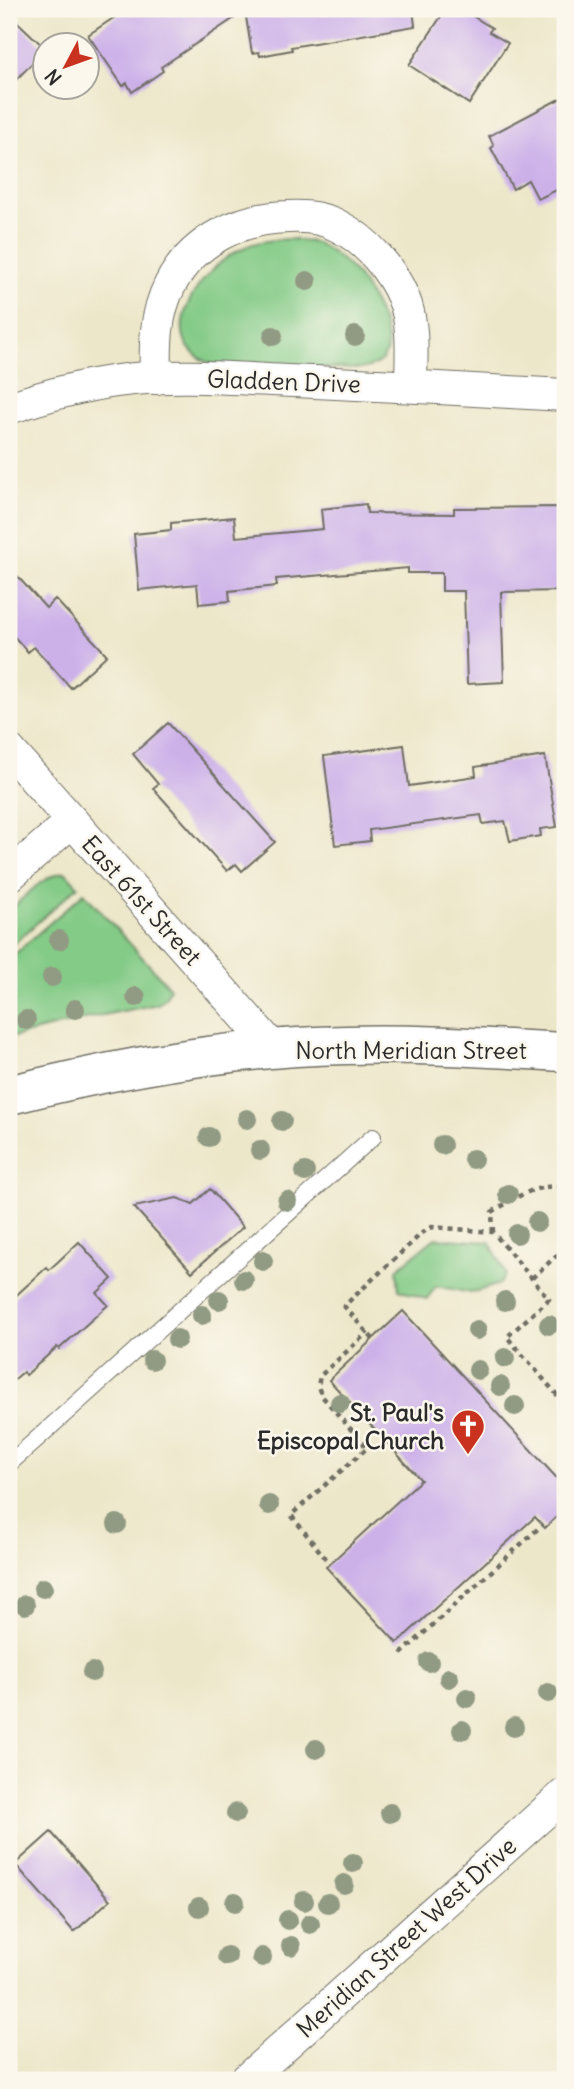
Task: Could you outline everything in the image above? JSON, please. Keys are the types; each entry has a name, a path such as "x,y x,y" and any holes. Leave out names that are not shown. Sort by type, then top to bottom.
{"main road":[{"name":"North Meridian Street","path":"9,1095 78,1077 237,1051 398,1044 565,1052"}],"street":[{"path":"156,378 157,323 161,307 172,282 187,261 207,242 241,224 257,219 300,216 340,226 364,244 394,280 408,314 411,386"},
{"name":"Gladden Drive","path":"9,408 40,397 120,380 194,377 565,395"},
{"name":"East 61st Street","path":"9,750 274,1049"},
{"path":"9,876 72,821"},
{"name":"Meridian Street West Drive","path":"246,2080 565,1794"}],"lane":[{"path":"9,1464 373,1137"}],"path":[{"path":"565,1186 547,1185 529,1191 492,1212 494,1232 549,1299 508,1337 565,1404"},
{"path":"373,1339 344,1306 422,1233 432,1227 494,1232"},
{"path":"532,1278 565,1248"},
{"path":"326,1559 291,1515 367,1448 321,1395 318,1386 320,1376 368,1332"},
{"path":"401,1654 542,1525"}],"green space":[{"path":"289,239 320,245 339,258 357,276 370,295 387,338 386,352 378,363 360,369 212,364 194,353 184,339 183,322 188,305 198,287 226,258 247,246 264,241"},
{"path":"65,872 78,886 9,948 9,911 49,877"},
{"path":"84,893 170,988 166,997 158,1004 9,1038 9,959"},
{"path":"435,1238 490,1242 506,1274 500,1284 471,1293 436,1286 427,1299 399,1290 397,1269"}],"building":[{"path":"127,9 413,9 415,26 291,47 292,50 260,56 259,52 252,53 245,11 161,67 163,71 132,92 127,83 123,86 102,55 102,32 92,32"},
{"path":"446,9 461,9 492,28 489,32 508,43 469,104 409,65"},
{"path":"9,14 32,36 32,63 9,87"},
{"path":"565,96 565,186 538,199 528,180 513,189 491,148 494,146 489,136"},
{"path":"366,504 367,513 454,514 454,508 565,507 565,591 501,592 504,682 467,684 464,591 442,591 442,573 408,573 408,568 276,579 277,586 229,591 230,601 199,604 197,584 139,590 134,534 171,530 171,523 234,517 236,537 323,529 321,509"},
{"path":"9,567 46,608 55,599 107,655 71,688 34,647 28,652 9,631"},
{"path":"168,723 275,842 242,871 236,864 227,871 153,788 158,784 133,754"},
{"path":"404,745 409,786 476,776 475,767 545,756 557,827 540,829 541,836 510,841 505,821 483,824 481,815 369,830 370,841 335,845 324,756"},
{"path":"210,1189 243,1227 192,1272 134,1207 177,1198 193,1204"},
{"path":"79,1242 112,1279 97,1293 108,1305 59,1349 57,1347 26,1375 23,1372 9,1384 9,1302"},
{"name":"St. Paul's Episcopal Church","path":"403,1311 565,1487 565,1509 545,1528 535,1517 397,1643 326,1567 421,1480 329,1380"},
{"path":"51,1832 110,1900 74,1932 15,1864"}],"place":[{"name":"St. Paul's Episcopal Church","path":"468,1456"}]}
